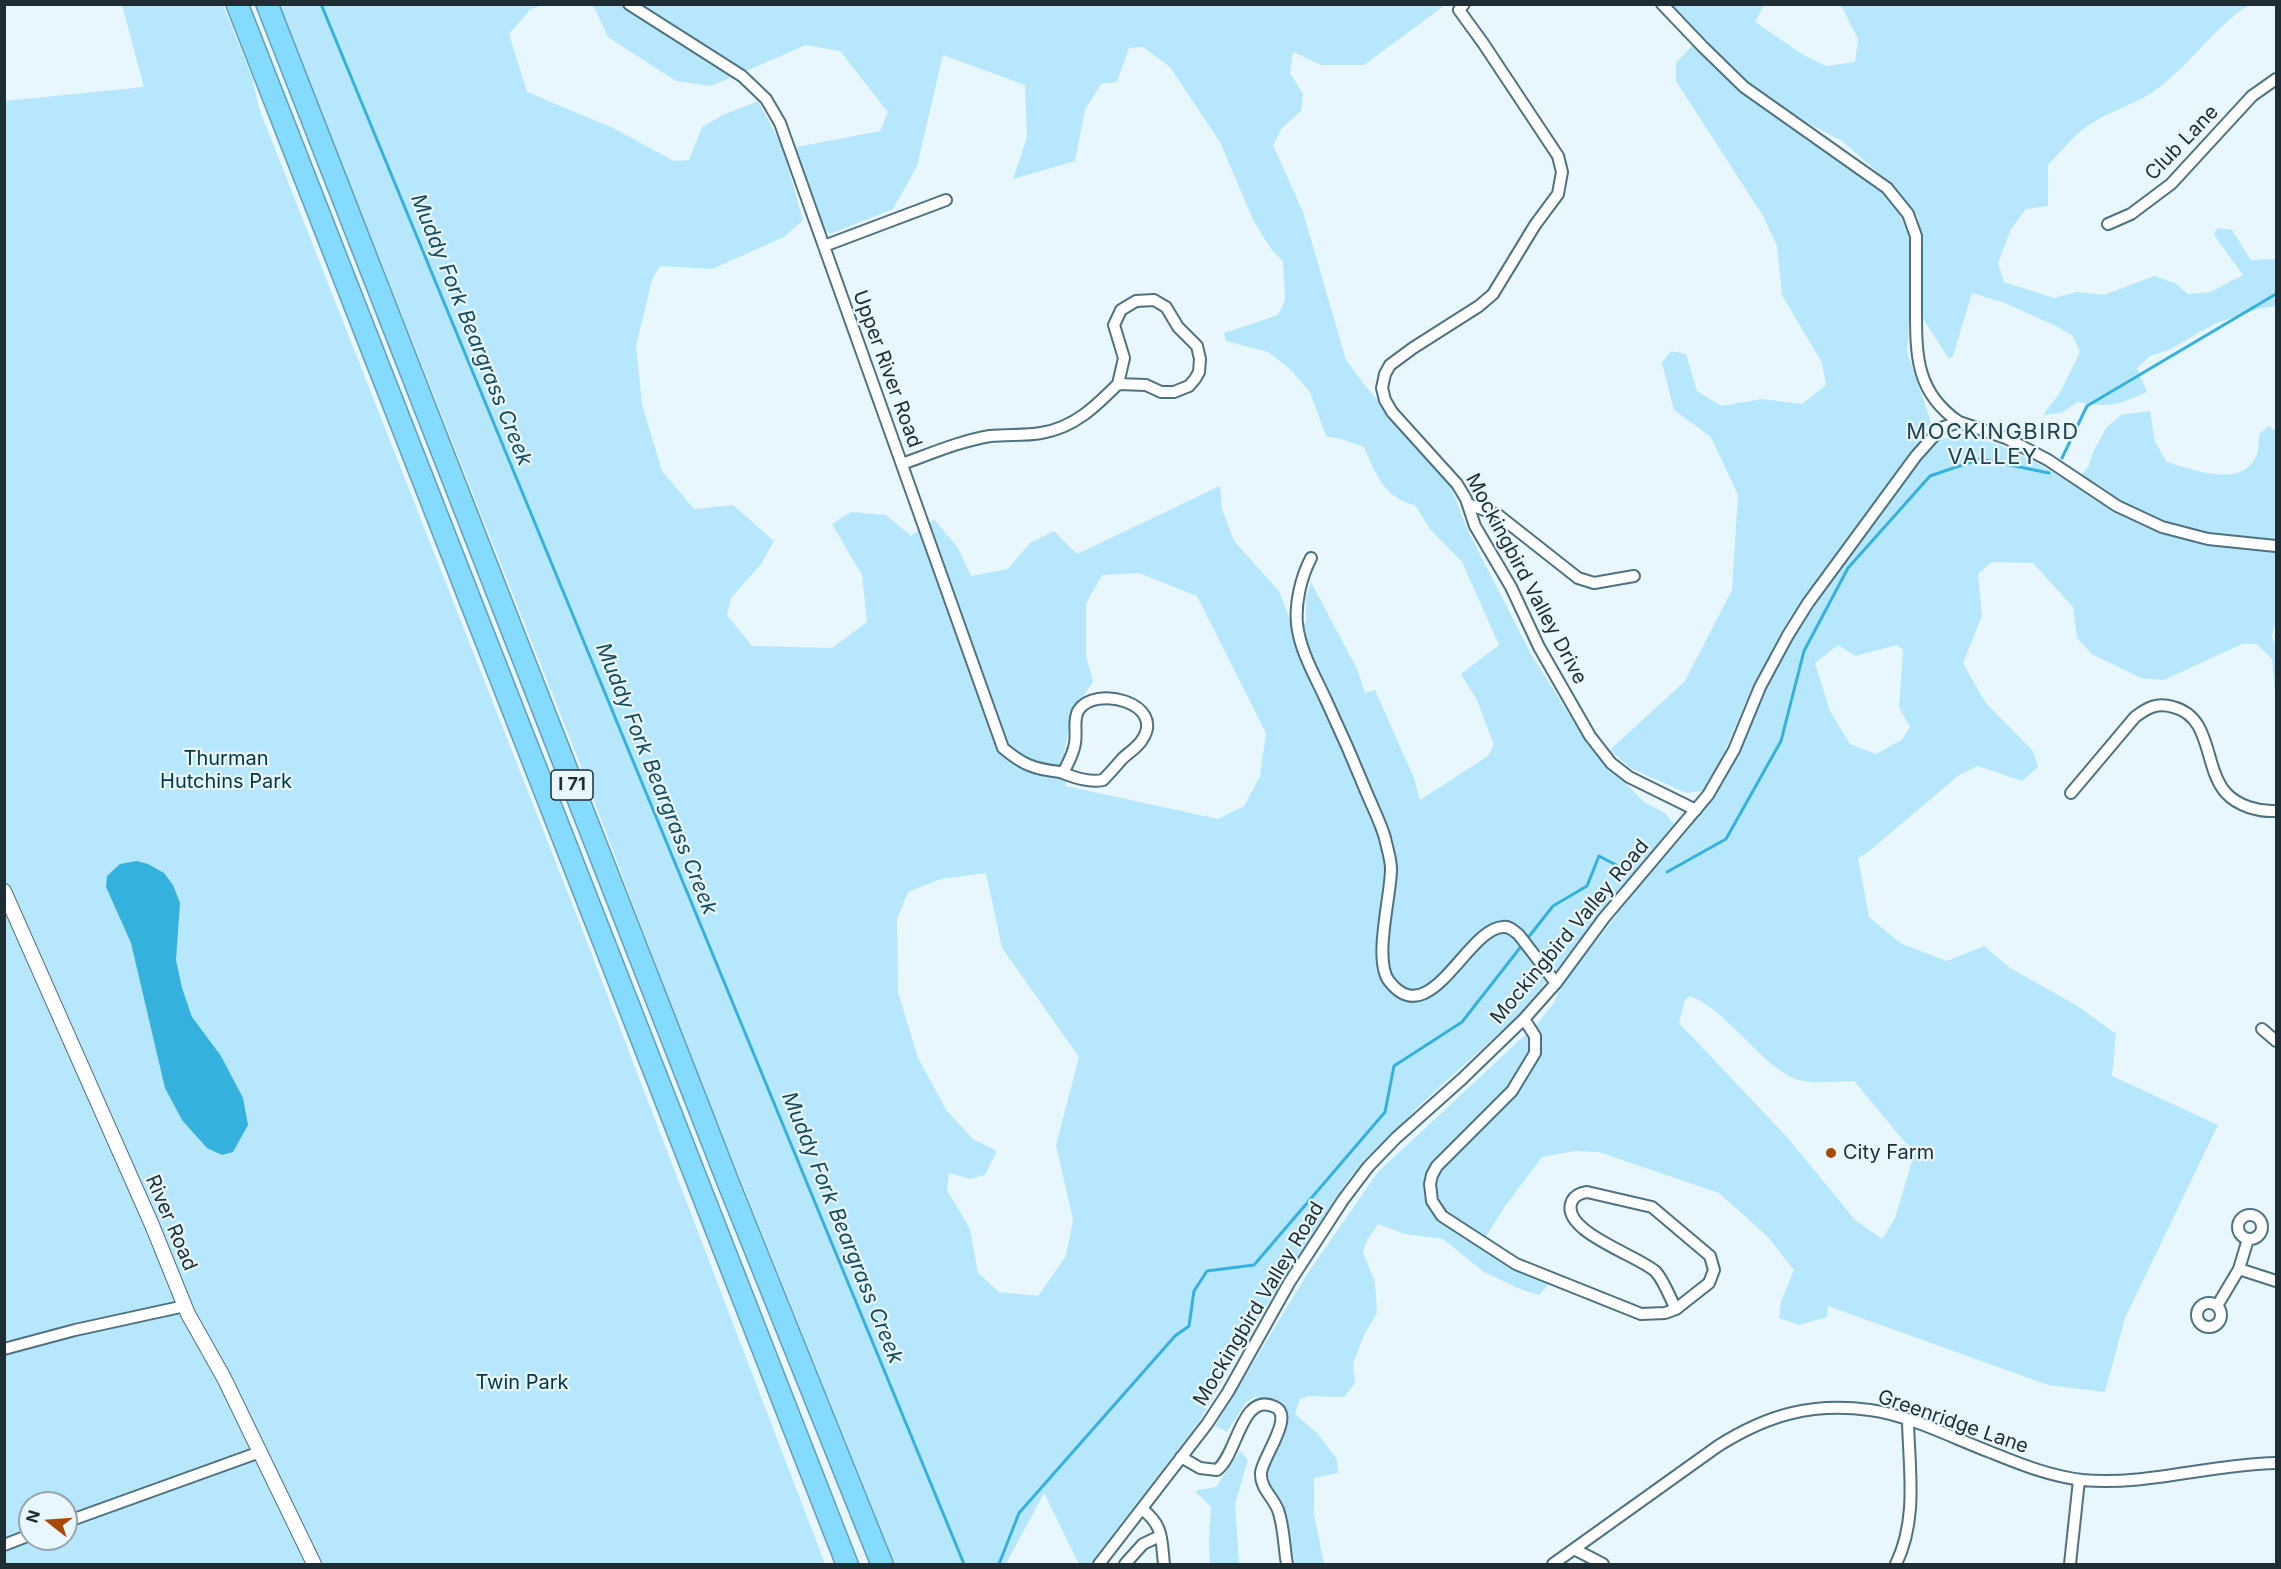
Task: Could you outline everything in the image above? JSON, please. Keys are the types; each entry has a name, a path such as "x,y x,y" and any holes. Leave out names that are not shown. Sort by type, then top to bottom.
{"highway":[{"name":"I 71","path":"237,4 847,1564"},
{"name":"I 71","path":"267,4 721,1164 882,1564"}],"street":[{"name":"Upper River Road","path":"629,4 742,76 766,99 780,123 1003,748 1020,763 1039,770 1064,773 1095,782 1103,780 1143,739 1147,726 1144,714 1129,701 1118,699 1094,700 1085,704 1075,719 1075,742 1064,773"},
{"name":"Mockingbird Valley Drive","path":"1464,4 1459,10 1553,147 1563,172 1558,194 1535,225 1493,294 1479,306 1394,361 1383,379 1382,388 1385,400 1392,412 1447,470 1457,484 1468,504 1475,526 1511,588 1544,656 1596,745 1611,763 1629,777 1696,810"},
{"path":"1662,4 1744,87 1877,180 1902,204 1916,236 1917,355 1927,390 1937,405 1959,422 2006,438 2031,450 2117,506 2162,527 2208,539 2277,546"},
{"name":"Club Lane","path":"2108,224 2131,214 2171,184 2252,96 2277,79"},
{"path":"824,246 946,201"},
{"path":"902,464 972,440 991,436 1044,433 1089,412 1118,384 1124,358 1114,326 1121,310 1136,301 1154,300 1166,307 1178,327 1197,346 1200,359 1198,372 1189,386 1170,393 1146,385 1118,384"},
{"name":"Mockingbird Valley Road","path":"1099,1564 1228,1392 1289,1283 1343,1200 1368,1167 1395,1138 1462,1079 1524,1019 1556,983 1604,918 1696,810 1721,774 1775,658 1809,603 1916,456 1941,428 1959,422"},
{"path":"1468,504 1498,515 1578,578 1594,583 1634,576"},
{"path":"1311,558 1305,571 1300,594 1297,625 1303,648 1384,835 1391,866 1381,950 1385,973 1389,981 1408,994 1424,993 1433,989 1486,934 1504,927 1512,929 1556,983"},
{"path":"2071,793 2135,717 2146,709 2162,705 2185,711 2200,729 2219,782 2227,794 2238,803 2253,809 2277,811"},
{"name":"River Road","path":"4,891 152,1225 185,1306 224,1378 314,1564"},
{"path":"1524,1019 1535,1036 1535,1053 1512,1091 1437,1166 1430,1184 1430,1192 1436,1209 1442,1216 1516,1264 1641,1314 1659,1314 1676,1309 1709,1283 1714,1270 1710,1256 1652,1207 1587,1192 1578,1194 1573,1199 1570,1209 1571,1215 1583,1230 1643,1262 1657,1273 1676,1309"},
{"path":"2262,1029 2277,1041"},
{"path":"2217,1306 2239,1269 2248,1239"},
{"path":"2239,1269 2277,1281"},
{"path":"4,1349 75,1330 185,1306"},
{"path":"1181,1457 1200,1468 1217,1470 1225,1464 1248,1411 1261,1404 1279,1408 1282,1413 1281,1423 1261,1473 1265,1490 1278,1510 1287,1564"},
{"name":"Greenridge Lane","path":"1552,1564 1738,1433 1785,1413 1827,1408 1870,1410 1908,1421 2026,1467 2057,1476 2079,1479 2126,1480 2219,1467 2277,1463"},
{"path":"1896,1564 1907,1536 1911,1514 1908,1421"},
{"path":"78,1518 260,1452"},
{"path":"2070,1564 2079,1479"},
{"path":"1142,1509 1158,1525 1164,1564"},
{"path":"1125,1564 1143,1544 1160,1536"},
{"path":"1574,1549 1603,1564"}],"green space":[{"path":"122,5 223,5 252,77 259,108 584,934 825,1564 5,1564 5,101 144,87"},
{"path":"279,5 542,5 530,10 509,34 527,92 613,128 674,161 689,160 702,127 723,115 758,101 782,146 803,220 784,237 712,269 660,266 652,280 636,346 642,404 662,471 694,509 733,505 774,541 761,564 731,598 727,615 752,646 832,648 867,622 862,575 832,524 851,512 886,515 911,536 934,519 958,548 971,576 1008,569 1030,543 1054,531 1077,554 1220,486 1222,509 1234,541 1279,591 1294,630 1306,622 1306,600 1311,582 1357,669 1365,693 1375,690 1414,778 1420,800 1488,756 1494,745 1477,700 1461,674 1499,645 1462,562 1430,529 1415,505 1396,497 1382,484 1364,447 1326,436 1310,392 1290,369 1268,352 1226,341 1224,333 1278,315 1285,300 1283,261 1271,249 1254,222 1220,142 1170,67 1143,47 1129,48 1117,82 1101,84 1085,110 1075,161 1013,179 1027,137 1025,85 943,55 917,166 893,209 830,234 821,226 796,147 880,131 888,112 840,51 806,45 711,86 676,81 608,37 593,5 1445,5 1364,65 1321,65 1293,52 1290,73 1303,94 1301,111 1282,128 1273,145 1303,212 1346,360 1450,485 1468,531 1531,654 1588,745 1644,802 1665,813 1674,824 1520,1014 1420,1105 1348,1180 1250,1332 1197,1425 1090,1564 1079,1564 1044,1493 1006,1564 895,1564 679,1026 579,761","holes":["1139,573 1197,596 1266,733 1260,776 1244,806 1218,819 1066,786 1064,752 1074,709 1093,682 1086,656 1086,604 1102,575","986,873 1002,948 1079,1057 1056,1145 1073,1220 1066,1256 1038,1296 999,1292 978,1273 970,1229 947,1190 949,1173 970,1179 985,1175 997,1151 973,1139 947,1111 918,1058 898,992 897,919 908,892 941,879"]},
{"path":"1667,5 1764,5 1755,22 1802,54 1826,66 1855,62 1858,39 1841,5 2249,5 2225,24 2157,89 2095,121 2070,141 2048,165 2048,206 2026,209 2011,229 1998,263 2004,282 2054,298 2077,292 2104,295 2154,276 2175,283 2188,294 2210,292 2243,275 2214,235 2217,228 2232,230 2251,260 2276,259 2276,306 2262,308 2214,324 2169,350 2150,356 2137,368 2147,392 2114,404 2098,405 2078,402 2061,413 2043,415 2061,391 2080,352 2073,336 2005,303 1972,293 1953,356 1949,359 1923,319 1923,276 1918,216 1883,177 1842,141 1790,114 1740,75"},
{"path":"1693,45 1731,82 1866,178 1897,208 1908,234 1913,267 1907,352 1931,422 1923,437 1788,620 1750,692 1714,777 1703,791 1686,793 1630,768 1610,750 1685,681 1732,590 1738,495 1711,437 1674,410 1662,363 1671,351 1686,354 1697,391 1721,406 1762,399 1802,404 1826,385 1822,363 1782,295 1777,246 1763,216 1676,81 1676,63"},
{"path":"2150,411 2155,442 2167,462 2215,474 2239,472 2249,467 2257,455 2259,434 2269,426 2276,431 2276,626 2272,637 2276,646 2276,703 2272,659 2257,644 2242,644 2164,680 2141,678 2092,654 2077,638 2073,607 2033,563 1992,562 1978,574 1982,616 1963,663 1985,702 2033,751 2038,767 2022,781 1978,766 1959,775 1867,853 1858,858 1869,917 1900,943 1947,961 1984,946 2010,968 2076,1005 2116,1034 2112,1076 2218,1125 2125,1318 2105,1392 2048,1385 1828,1306 1827,1317 1799,1325 1779,1318 1781,1301 1794,1270 1768,1237 1719,1193 1599,1152 1575,1151 1542,1157 1506,1205 1481,1244 1543,1278 1548,1285 1539,1295 1484,1272 1443,1239 1405,1234 1378,1224 1367,1240 1363,1252 1375,1282 1377,1313 1364,1335 1353,1364 1355,1383 1344,1397 1309,1396 1300,1399 1295,1414 1317,1433 1337,1459 1338,1473 1314,1478 1314,1514 1324,1564 1295,1564 1282,1505 1267,1485 1266,1472 1286,1424 1284,1403 1255,1397 1246,1402 1227,1432 1215,1426 1307,1274 1378,1172 1538,1023 1555,1001 1559,989 1640,885 1684,835 1724,779 1776,665 1827,587 1926,451 1940,440 1960,436 1984,440 2011,450 2038,464 2144,526 2178,538 2225,547 2221,535 2201,533 2133,510 2079,477 2089,466 2093,452 2106,428 2121,415","holes":["1838,645 1855,656 1897,645 1903,650 1899,707 1910,727 1902,740 1876,754 1850,744 1830,711 1815,663","1690,996 1719,1015 1762,1055 1789,1076 1809,1082 1854,1081 1915,1151 1895,1218 1882,1239 1855,1220 1787,1137 1679,1023 1685,1000"]},
{"path":"1240,1451 1248,1460 1235,1504 1239,1564 1210,1564 1211,1507 1196,1492 1216,1487"}],"water":[{"path":"137,861 164,873 173,885 180,903 176,960 182,988 192,1017 221,1056 243,1098 248,1125 233,1152 222,1155 207,1148 182,1120 165,1088 131,943 106,887 107,876 120,864"}],"waterway":[{"name":"Muddy Fork Beargrass Creek","path":"321,4 964,1564"},
{"path":"2062,458 2087,406 2276,294"},
{"path":"1667,872 1726,839 1781,741 1804,651 1848,568 1930,476 1980,459 2049,473"},
{"path":"1527,939 1553,906 1587,886 1599,856 1618,866"},
{"path":"999,1564 1019,1513 1175,1336 1189,1326 1194,1291 1207,1271 1254,1265 1385,1112 1394,1066 1462,1022 1523,944"}],"place":[{"name":"City Farm","path":"1831,1153"}],"district":[{"name":"MOCKINGBIRD VALLEY","path":"1993,444"}],"park label":[{"name":"Thurman Hutchins Park","path":"226,770"},
{"name":"Twin Park","path":"522,1383"}]}
